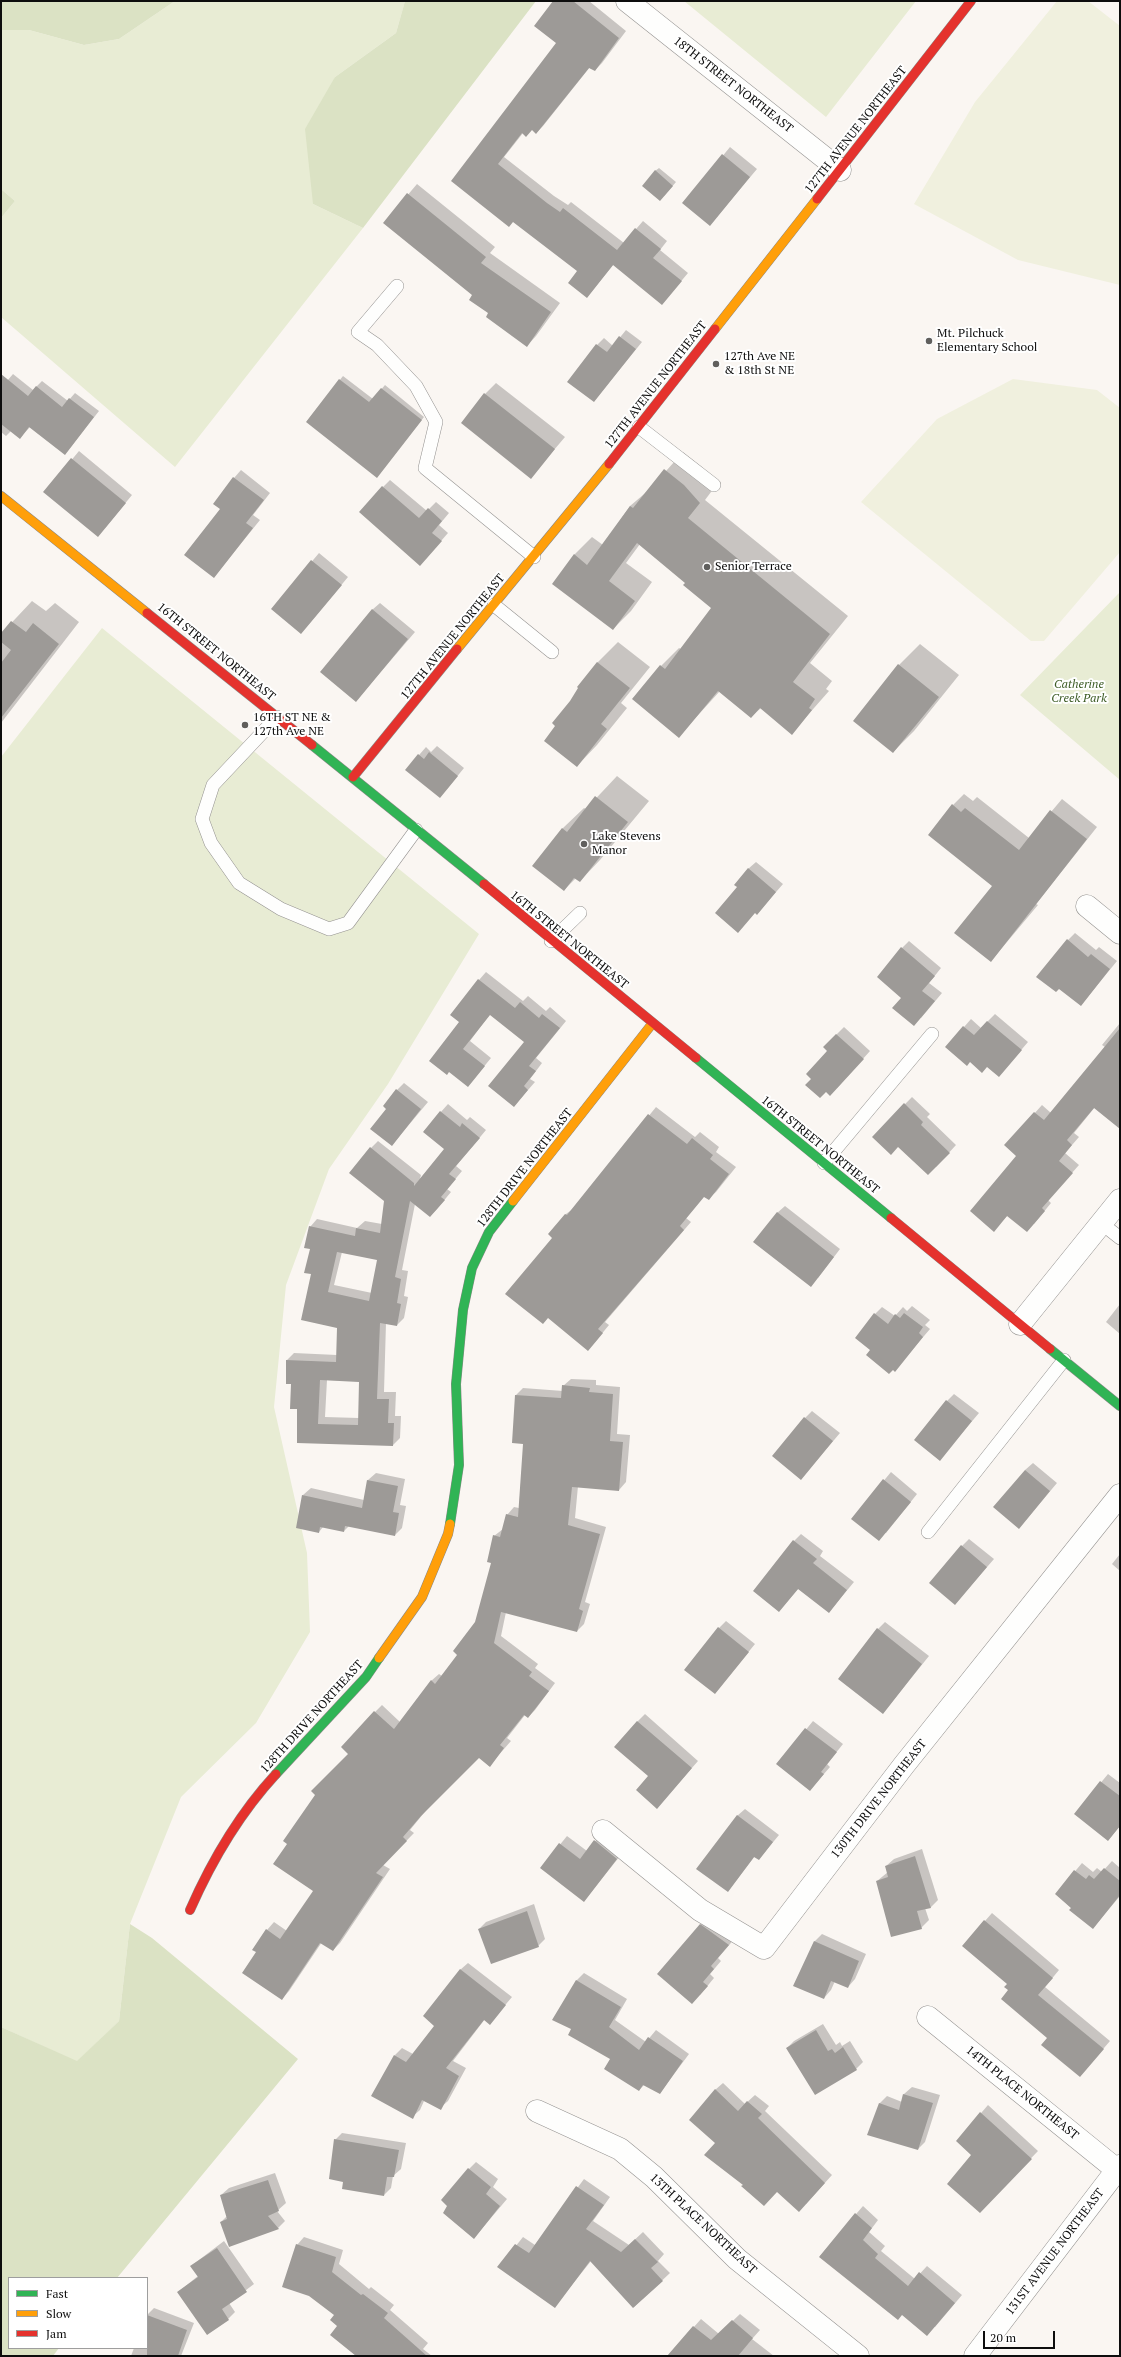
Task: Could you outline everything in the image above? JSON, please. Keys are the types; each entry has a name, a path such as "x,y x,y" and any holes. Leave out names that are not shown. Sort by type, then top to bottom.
{"street":[{"name":"18TH STREET NORTHEAST","path":"626,1 840,170"},
{"name":"127TH AVENUE NORTHEAST","path":"353,778 639,427 971,1"},
{"name":"16TH STREET NORTHEAST","path":"1,496 353,778 1120,1406"},
{"path":"1087,906 1120,933"},
{"name":"128TH DRIVE NORTHEAST","path":"190,1910 209,1867 253,1799 366,1677 422,1597 449,1527 459,1465 456,1384 463,1310 472,1268 489,1232 652,1024"},
{"path":"1020,1324 1120,1200"},
{"name":"130TH DRIVE NORTHEAST","path":"603,1831 700,1910 764,1948 900,1770 1120,1495"},
{"name":"14TH PLACE NORTHEAST","path":"928,2016 1119,2168"},
{"name":"13TH PLACE NORTHEAST","path":"537,2111 620,2149 654,2177 737,2259 858,2356"},
{"name":"131ST AVENUE NORTHEAST","path":"975,2356 1119,2168"}],"lane":[{"path":"397,286 358,332 377,345 416,386 436,422 425,468 534,557"},
{"path":"639,427 714,486"},
{"path":"494,605 552,652"},
{"path":"277,717 213,785 202,819 211,843 239,883 281,909 329,929 348,923 416,830"},
{"path":"551,940 580,912"},
{"path":"824,1164 932,1034"},
{"path":"1101,1223 1120,1238"},
{"path":"928,1532 1064,1360"}],"green space":[{"path":"1,1 175,1 119,39 84,45 29,30 1,30"},
{"path":"175,1 405,1 396,33 335,77 313,204 363,228 175,467 1,317 1,218 15,201 1,189 1,30 29,30 84,45 119,39"},
{"path":"405,1 536,1 363,228 313,204 305,129 335,77 396,33"},
{"path":"684,1 916,1 826,117"},
{"path":"1057,1 1088,1 1120,26 1120,285 1018,260 914,204 975,102"},
{"path":"1,189 15,201 1,218"},
{"path":"1013,379 1097,390 1120,408 1120,552 1044,641 1031,641 861,502 937,419"},
{"name":"Catherine Creek Park","path":"1120,592 1120,780 1020,695"},
{"path":"102,628 479,934 388,1084 329,1169 286,1285 274,1407 307,1553 310,1632 256,1723 181,1797 130,1924 119,2021 77,2062 1,2027 1,757"},
{"path":"130,1924 152,1938 298,2059 118,2277 8,2277 8,2349 58,2349 53,2356 1,2356 1,2027 77,2061 119,2021"}],"building":[{"path":"553,1 573,1 619,38 595,71 589,68 536,134 532,130 526,137 522,133 498,164 547,203 560,212 563,208 617,250 635,228 661,249 653,258 682,281 662,305 613,265 587,298 568,283 577,271 513,222 509,227 451,181 556,43 534,26"},
{"path":"722,154 750,177 710,226 682,203"},
{"path":"655,170 673,186 660,201 642,186"},
{"path":"407,193 486,257 481,263 551,312 527,347 486,317 488,313 469,300 472,295 383,223"},
{"path":"619,336 636,349 594,402 567,382 596,344 607,352"},
{"path":"1,374 28,396 36,386 62,407 69,398 94,417 65,455 29,427 20,439 1,424"},
{"path":"339,379 369,402 381,388 422,420 377,478 306,422"},
{"path":"484,393 555,449 531,479 461,423"},
{"path":"71,458 126,503 98,537 43,492"},
{"path":"664,469 684,485 700,503 688,518 830,634 793,682 815,699 809,708 812,710 792,735 760,708 751,718 718,691 679,738 632,699 660,665 665,669 711,608 683,585 685,583 637,543 609,581 635,601 613,630 552,584 574,554 587,565 630,506 633,508"},
{"path":"233,477 264,500 246,523 253,528 214,578 184,555 220,509 213,504"},
{"path":"382,486 419,518 428,508 442,521 432,533 442,541 420,566 359,512"},
{"path":"311,560 342,585 301,634 271,609"},
{"path":"372,609 408,639 356,702 320,672"},
{"path":"11,621 26,632 33,623 59,644 1,718 1,663 11,650 1,642 1,633"},
{"path":"597,662 630,688 601,724 607,729 577,767 544,741 555,726 552,723 570,701 578,688 577,687"},
{"path":"898,664 939,697 893,753 853,721"},
{"path":"429,752 458,776 440,798 405,770 418,754 424,759"},
{"name":"Lake Stevens Manor","path":"595,796 628,822 580,882 574,878 564,891 532,866 562,828 567,832"},
{"path":"952,804 961,812 965,808 1019,850 1050,810 1087,839 991,962 954,933 992,886 928,835"},
{"path":"748,868 776,892 757,915 755,913 738,933 715,913 737,887 734,885"},
{"path":"1067,939 1088,957 1091,954 1110,969 1081,1006 1059,989 1056,992 1036,977"},
{"path":"901,947 935,976 922,991 935,1001 914,1026 892,1008 901,998 877,977"},
{"path":"478,979 515,1008 520,1002 539,1018 542,1014 560,1028 529,1066 536,1071 524,1086 528,1090 514,1107 488,1086 524,1042 490,1015 463,1049 485,1066 468,1087 449,1072 447,1075 429,1061 459,1022 450,1015"},
{"path":"987,1021 1022,1050 999,1077 987,1067 982,1073 970,1062 967,1066 945,1047 963,1026 974,1035"},
{"path":"1120,1028 1120,1129 1094,1108 1067,1140 1072,1145 1059,1161 1073,1173 1042,1208 1045,1211 1027,1232 1007,1216 994,1232 970,1211 1016,1156 1004,1145 1034,1112 1044,1120"},
{"path":"836,1034 864,1059 830,1096 826,1092 820,1098 805,1085 811,1079 806,1074 827,1051 823,1047"},
{"path":"396,1089 421,1109 392,1146 370,1129 386,1109 383,1106"},
{"path":"904,1103 923,1122 921,1125 950,1153 928,1175 898,1147 891,1155 872,1137"},
{"path":"440,1111 460,1127 462,1123 480,1138 449,1174 456,1179 441,1197 445,1200 430,1217 410,1201 395,1277 401,1279 397,1303 401,1304 397,1326 380,1323 377,1399 389,1399 388,1423 394,1423 393,1446 297,1443 297,1409 290,1409 291,1384 286,1384 286,1360 336,1362 337,1328 301,1320 311,1274 304,1273 310,1249 304,1248 309,1226 355,1236 356,1228 380,1233 384,1201 349,1173 370,1147 414,1183 414,1186 444,1149 423,1132","holes":["337,1252 377,1260 369,1301 328,1292","320,1380 359,1382 358,1425 318,1424"]},
{"path":"648,1114 687,1144 692,1138 713,1155 710,1159 729,1174 709,1200 704,1197 680,1226 684,1230 598,1329 603,1333 588,1351 548,1318 543,1324 505,1294 552,1238 548,1234 565,1214 567,1215"},
{"path":"777,1212 834,1257 811,1287 753,1242"},
{"path":"874,1313 888,1324 895,1314 900,1318 904,1313 923,1327 919,1333 923,1337 895,1372 893,1370 889,1374 866,1355 870,1350 855,1338"},
{"path":"562,1385 590,1388 589,1392 613,1394 610,1441 623,1442 619,1491 572,1487 568,1525 600,1534 579,1609 583,1611 577,1632 501,1612 494,1643 532,1672 529,1676 549,1691 528,1718 524,1715 500,1745 504,1748 490,1767 479,1758 421,1816 403,1837 407,1841 376,1873 383,1877 333,1951 320,1943 282,2000 242,1973 256,1952 252,1950 266,1929 280,1939 313,1891 273,1864 287,1844 283,1841 315,1795 311,1791 348,1754 341,1747 374,1711 394,1729 431,1680 435,1684 457,1655 453,1651 475,1622 491,1563 487,1562 493,1535 500,1537 506,1514 518,1517 523,1444 512,1443 515,1395 561,1398"},
{"path":"946,1400 972,1421 940,1461 914,1440"},
{"path":"804,1417 833,1441 801,1480 772,1456"},
{"path":"1025,1470 1050,1491 1019,1529 993,1507"},
{"path":"883,1479 911,1502 879,1541 851,1519"},
{"path":"367,1480 398,1486 393,1512 399,1513 395,1536 345,1526 344,1532 320,1527 319,1533 296,1528 302,1495 362,1508"},
{"path":"793,1540 817,1559 813,1563 847,1590 829,1613 798,1589 779,1612 753,1591"},
{"path":"961,1545 987,1567 955,1605 929,1583"},
{"path":"718,1627 749,1652 715,1694 684,1670"},
{"path":"877,1628 922,1664 883,1714 838,1679"},
{"path":"637,1721 692,1768 657,1809 636,1790 648,1776 614,1747"},
{"path":"805,1728 837,1752 821,1772 824,1774 810,1791 776,1764"},
{"path":"1100,1781 1120,1796 1120,1826 1108,1841 1074,1814"},
{"path":"737,1815 773,1842 759,1860 754,1857 728,1892 696,1869"},
{"path":"594,1840 617,1859 584,1902 540,1868 559,1843 580,1859"},
{"path":"915,1856 931,1908 917,1911 922,1929 891,1937 876,1881 888,1877 885,1866"},
{"path":"1104,1868 1120,1881 1120,1895 1093,1929 1069,1910 1071,1908 1055,1894 1074,1870 1086,1879 1089,1875 1094,1879"},
{"path":"527,1911 539,1947 491,1964 478,1929"},
{"path":"984,1920 1053,1978 1038,1995 1104,2049 1080,2077 1041,2045 1047,2038 1001,1999 1008,1990 1004,1987 1007,1984 962,1946"},
{"path":"700,1924 729,1945 711,1966 714,1969 703,1982 708,1986 692,2004 657,1974"},
{"path":"814,1941 859,1961 848,1988 831,1981 824,1999 793,1986"},
{"path":"460,1969 506,2005 490,2025 484,2020 446,2068 459,2076 441,2110 422,2100 413,2119 371,2096 394,2055 406,2062 434,2026 423,2016"},
{"path":"576,1980 621,2007 609,2027 639,2050 648,2037 683,2061 660,2094 643,2085 639,2091 604,2069 610,2059 568,2035 571,2029 552,2020"},
{"path":"816,2030 828,2051 832,2049 835,2053 843,2047 857,2070 815,2095 786,2048"},
{"path":"715,2089 738,2111 747,2101 762,2114 758,2118 825,2183 799,2212 777,2192 764,2206 741,2186 743,2185 704,2155 715,2143 689,2120"},
{"path":"903,2094 933,2103 918,2150 867,2135 879,2103 899,2110"},
{"path":"980,2112 1032,2159 980,2213 947,2184 971,2155 956,2141"},
{"path":"334,2139 399,2150 394,2177 387,2177 384,2196 342,2189 343,2182 329,2179"},
{"path":"468,2168 491,2187 486,2194 500,2206 474,2239 443,2213 447,2206 441,2200"},
{"path":"268,2180 279,2211 268,2216 279,2229 229,2247 220,2222 227,2219 220,2195"},
{"path":"576,2186 604,2205 586,2229 621,2252 635,2239 658,2262 651,2268 663,2281 633,2308 590,2261 555,2308 497,2267 515,2244 529,2253"},
{"path":"855,2213 872,2228 863,2240 878,2254 875,2258 908,2286 919,2272 955,2303 927,2336 902,2315 898,2320 819,2257"},
{"path":"296,2244 336,2257 332,2272 361,2295 363,2294 388,2313 384,2318 427,2356 356,2356 330,2335 337,2326 330,2320 334,2315 309,2296 282,2287"},
{"path":"217,2248 247,2292 222,2309 229,2320 207,2335 177,2292 198,2277 190,2266"},
{"path":"148,2315 187,2330 178,2356 147,2356"},
{"path":"732,2320 753,2338 738,2356 667,2356 693,2326 711,2340"}],"traffic: fast":[{"path":"312,745 484,884"},
{"path":"696,1058 891,1218"},
{"path":"450,1524 459,1465 456,1384 463,1310 472,1268 489,1232 513,1201"},
{"path":"1050,1349 1120,1406"},
{"path":"276,1774 366,1677 379,1658"}],"traffic: slow":[{"path":"715,329 817,199"},
{"path":"457,649 609,464"},
{"path":"1,496 147,613"},
{"path":"513,1201 652,1024"},
{"path":"379,1658 422,1597 448,1534 450,1524"}],"traffic: jam":[{"path":"817,199 971,1"},
{"path":"609,464 715,329"},
{"path":"147,613 312,745"},
{"path":"353,777 457,649"},
{"path":"484,884 696,1058"},
{"path":"891,1218 1050,1349"},
{"path":"190,1910 198,1891 227,1838 250,1805 276,1774"}],"place":[{"name":"Mt. Pilchuck Elementary School","path":"929,341"},
{"name":"127th Ave NE & 18th St NE","path":"716,364"},
{"name":"Senior Terrace","path":"707,567"},
{"name":"16TH ST NE & 127th Ave NE","path":"245,725"},
{"name":"Lake Stevens Manor","path":"584,844"}]}
